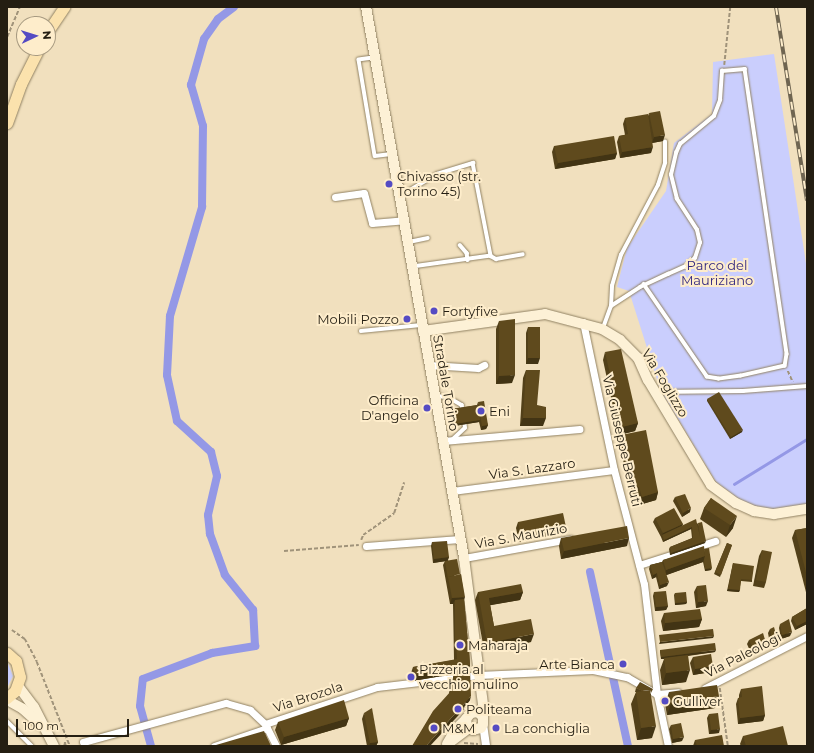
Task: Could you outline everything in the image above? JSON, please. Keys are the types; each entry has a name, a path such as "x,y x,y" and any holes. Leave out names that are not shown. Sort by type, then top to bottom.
{"main road":[{"path":"56,19 64,7"},
{"name":"Stradale Torino","path":"366,7 435,396 448,441 452,491 460,539 473,598 478,675 483,721"},
{"path":"7,123 21,84 35,56"},
{"name":"Via Foglizzo","path":"423,328 545,314 583,322 602,329 620,340 638,358 655,392 711,485 736,504 754,511 774,514 807,509"},
{"path":"8,651 19,669 18,686 47,730 54,746"},
{"path":"18,686 7,699 23,709 47,730"},
{"path":"469,720 480,693"},
{"path":"447,745 455,730 478,712 483,721 477,730 469,720"}],"street":[{"path":"335,197 364,193 372,223 404,220"},
{"name":"Via Giuseppe Berruti","path":"583,322 614,470 644,584 657,694 668,746"},
{"path":"430,365 478,368 484,365"},
{"path":"448,441 579,429"},
{"name":"Via S. Lazzaro","path":"452,491 614,470"},
{"path":"622,529 630,528"},
{"name":"Via S. Maurizio","path":"464,558 575,538"},
{"path":"364,545 460,539"},
{"path":"639,565 715,541"},
{"name":"Via Paleologi","path":"657,694 708,688 807,636"},
{"path":"478,675 593,670 619,675 657,694"},
{"name":"Via Brozola","path":"83,742 139,725 226,703 250,710 266,726 377,687 478,675"},
{"path":"483,721 484,745"},
{"path":"214,746 266,726 276,746"}],"lane":[{"path":"374,57 359,60 375,156 392,154"},
{"path":"611,306 644,285 686,266 695,258 700,243 697,230 677,199 671,175 680,144 714,116 720,100 722,71 745,69 748,79 787,354 785,366 734,377 719,379 707,377 644,285"},
{"path":"602,329 611,306 612,286 621,255 658,185 665,163 665,142"},
{"path":"399,196 437,174 473,163 491,256"},
{"path":"408,242 428,238"},
{"path":"460,245 467,253 468,260"},
{"path":"412,267 491,256 496,259 523,254"},
{"path":"361,331 423,328"},
{"path":"655,392 743,391 807,386"},
{"path":"435,396 448,397 462,404 465,428 448,441"},
{"path":"7,721 32,746"}],"path":[{"path":"7,37 20,7"},
{"path":"725,71 724,48 730,7"},
{"path":"785,366 796,387"},
{"path":"284,551 364,545 363,535 394,513 404,483"},
{"path":"12,630 25,639 37,662 70,746"},
{"path":"720,682 728,746"},
{"path":"462,742 471,745 484,745"}],"green space":[{"name":"Parco del Mauriziano","path":"774,54 807,270 807,506 782,511 748,506 716,482 660,389 629,291 617,287 627,248 666,191 674,143 712,114 713,62"},
{"path":"7,661 13,676 7,688"}],"building":[{"path":"660,111 665,135 654,137 649,113"},
{"path":"648,114 653,147 622,152 619,136 628,134 625,118"},
{"path":"614,136 617,153 558,163 554,146"},
{"path":"515,319 515,375 499,376 499,321"},
{"path":"528,327 540,327 540,358 528,358"},
{"path":"621,349 638,423 622,427 605,352"},
{"path":"526,370 540,370 537,405 546,407 546,418 523,418"},
{"path":"719,392 743,430 731,437 707,399"},
{"path":"484,401 488,425 482,426 478,402"},
{"path":"478,405 480,420 454,424 452,409"},
{"path":"646,430 658,492 642,497 639,487 636,488 621,435"},
{"path":"685,494 691,508 683,513 675,497"},
{"path":"711,498 737,516 730,525 704,508"},
{"path":"674,508 683,524 663,533 655,518"},
{"path":"563,513 566,527 521,536 518,522"},
{"path":"696,519 700,537 698,523 702,522 706,541 671,553 670,547 693,538 692,527 664,540 662,535"},
{"path":"627,526 629,538 564,551 561,538"},
{"path":"807,528 807,576 795,530"},
{"path":"447,541 449,557 434,559 432,542"},
{"path":"727,543 732,545 721,575 715,572"},
{"path":"704,546 705,556 666,570 663,560"},
{"path":"709,548 712,568 705,569 704,549"},
{"path":"762,550 772,552 766,582 756,580"},
{"path":"457,559 460,574 448,577 448,579 445,561"},
{"path":"662,562 669,582 660,585 657,573 653,575 650,565"},
{"path":"733,563 754,566 752,580 741,579 740,590 728,589"},
{"path":"461,574 465,597 452,598 448,577"},
{"path":"521,584 523,592 489,598 494,626 531,619 534,634 487,643 478,592"},
{"path":"706,585 708,601 698,602 697,586"},
{"path":"666,591 668,606 656,607 654,592"},
{"path":"686,592 687,602 675,603 675,593"},
{"path":"464,599 468,643 456,644 455,646 455,600"},
{"path":"807,608 807,621 797,626 792,617"},
{"path":"700,609 702,619 665,623 664,613"},
{"path":"789,619 792,632 782,635 780,624"},
{"path":"774,627 777,638 772,640 770,629"},
{"path":"713,629 714,636 660,642 659,635"},
{"path":"763,633 766,643 753,649 749,640"},
{"path":"469,643 470,665 415,675 413,667 457,659 456,644"},
{"path":"715,643 716,650 661,657 660,650"},
{"path":"711,654 713,666 695,669 693,657"},
{"path":"688,655 690,670 666,673 664,658"},
{"path":"470,670 471,696 426,746 412,746 433,711 451,691 454,673"},
{"path":"640,682 653,689 651,693 650,690 642,691 636,688"},
{"path":"717,685 719,696 671,704 669,692"},
{"path":"762,686 765,715 740,718 738,698 742,697 741,689"},
{"path":"650,690 656,726 641,728 636,692"},
{"path":"344,700 349,718 284,737 278,722"},
{"path":"372,708 378,742 370,743 364,713"},
{"path":"718,713 720,729 711,730 709,714"},
{"path":"681,723 684,737 673,739 671,725"},
{"path":"783,726 788,746 746,746 743,736"},
{"path":"264,731 271,746 216,746 216,745"},
{"path":"722,735 724,746 697,746 695,740"}],"waterway":[{"path":"151,746 140,706 143,679 212,653 255,646 253,610 225,575 210,534 208,515 217,476 211,452 177,421 167,375 170,316 202,207 203,126 191,85 204,39 218,19 234,7"},
{"path":"734,484 807,439"},
{"path":"590,572 628,746"}],"railway":[{"path":"776,7 807,201"}],"place":[{"name":"Chivasso (str. Torino 45)","path":"389,184"},
{"name":"Fortyfive","path":"434,311"},
{"name":"Mobili Pozzo","path":"407,319"},
{"name":"Officina D'angelo","path":"427,408"},
{"name":"Eni","path":"481,411"},
{"name":"Maharaja","path":"460,645"},
{"name":"Arte Bianca","path":"623,664"},
{"name":"Pizzeria al vecchio mulino","path":"411,677"},
{"name":"Gulliver","path":"665,701"},
{"name":"Politeama","path":"458,709"},
{"name":"M&M","path":"434,728"},
{"name":"La conchiglia","path":"496,728"}]}
